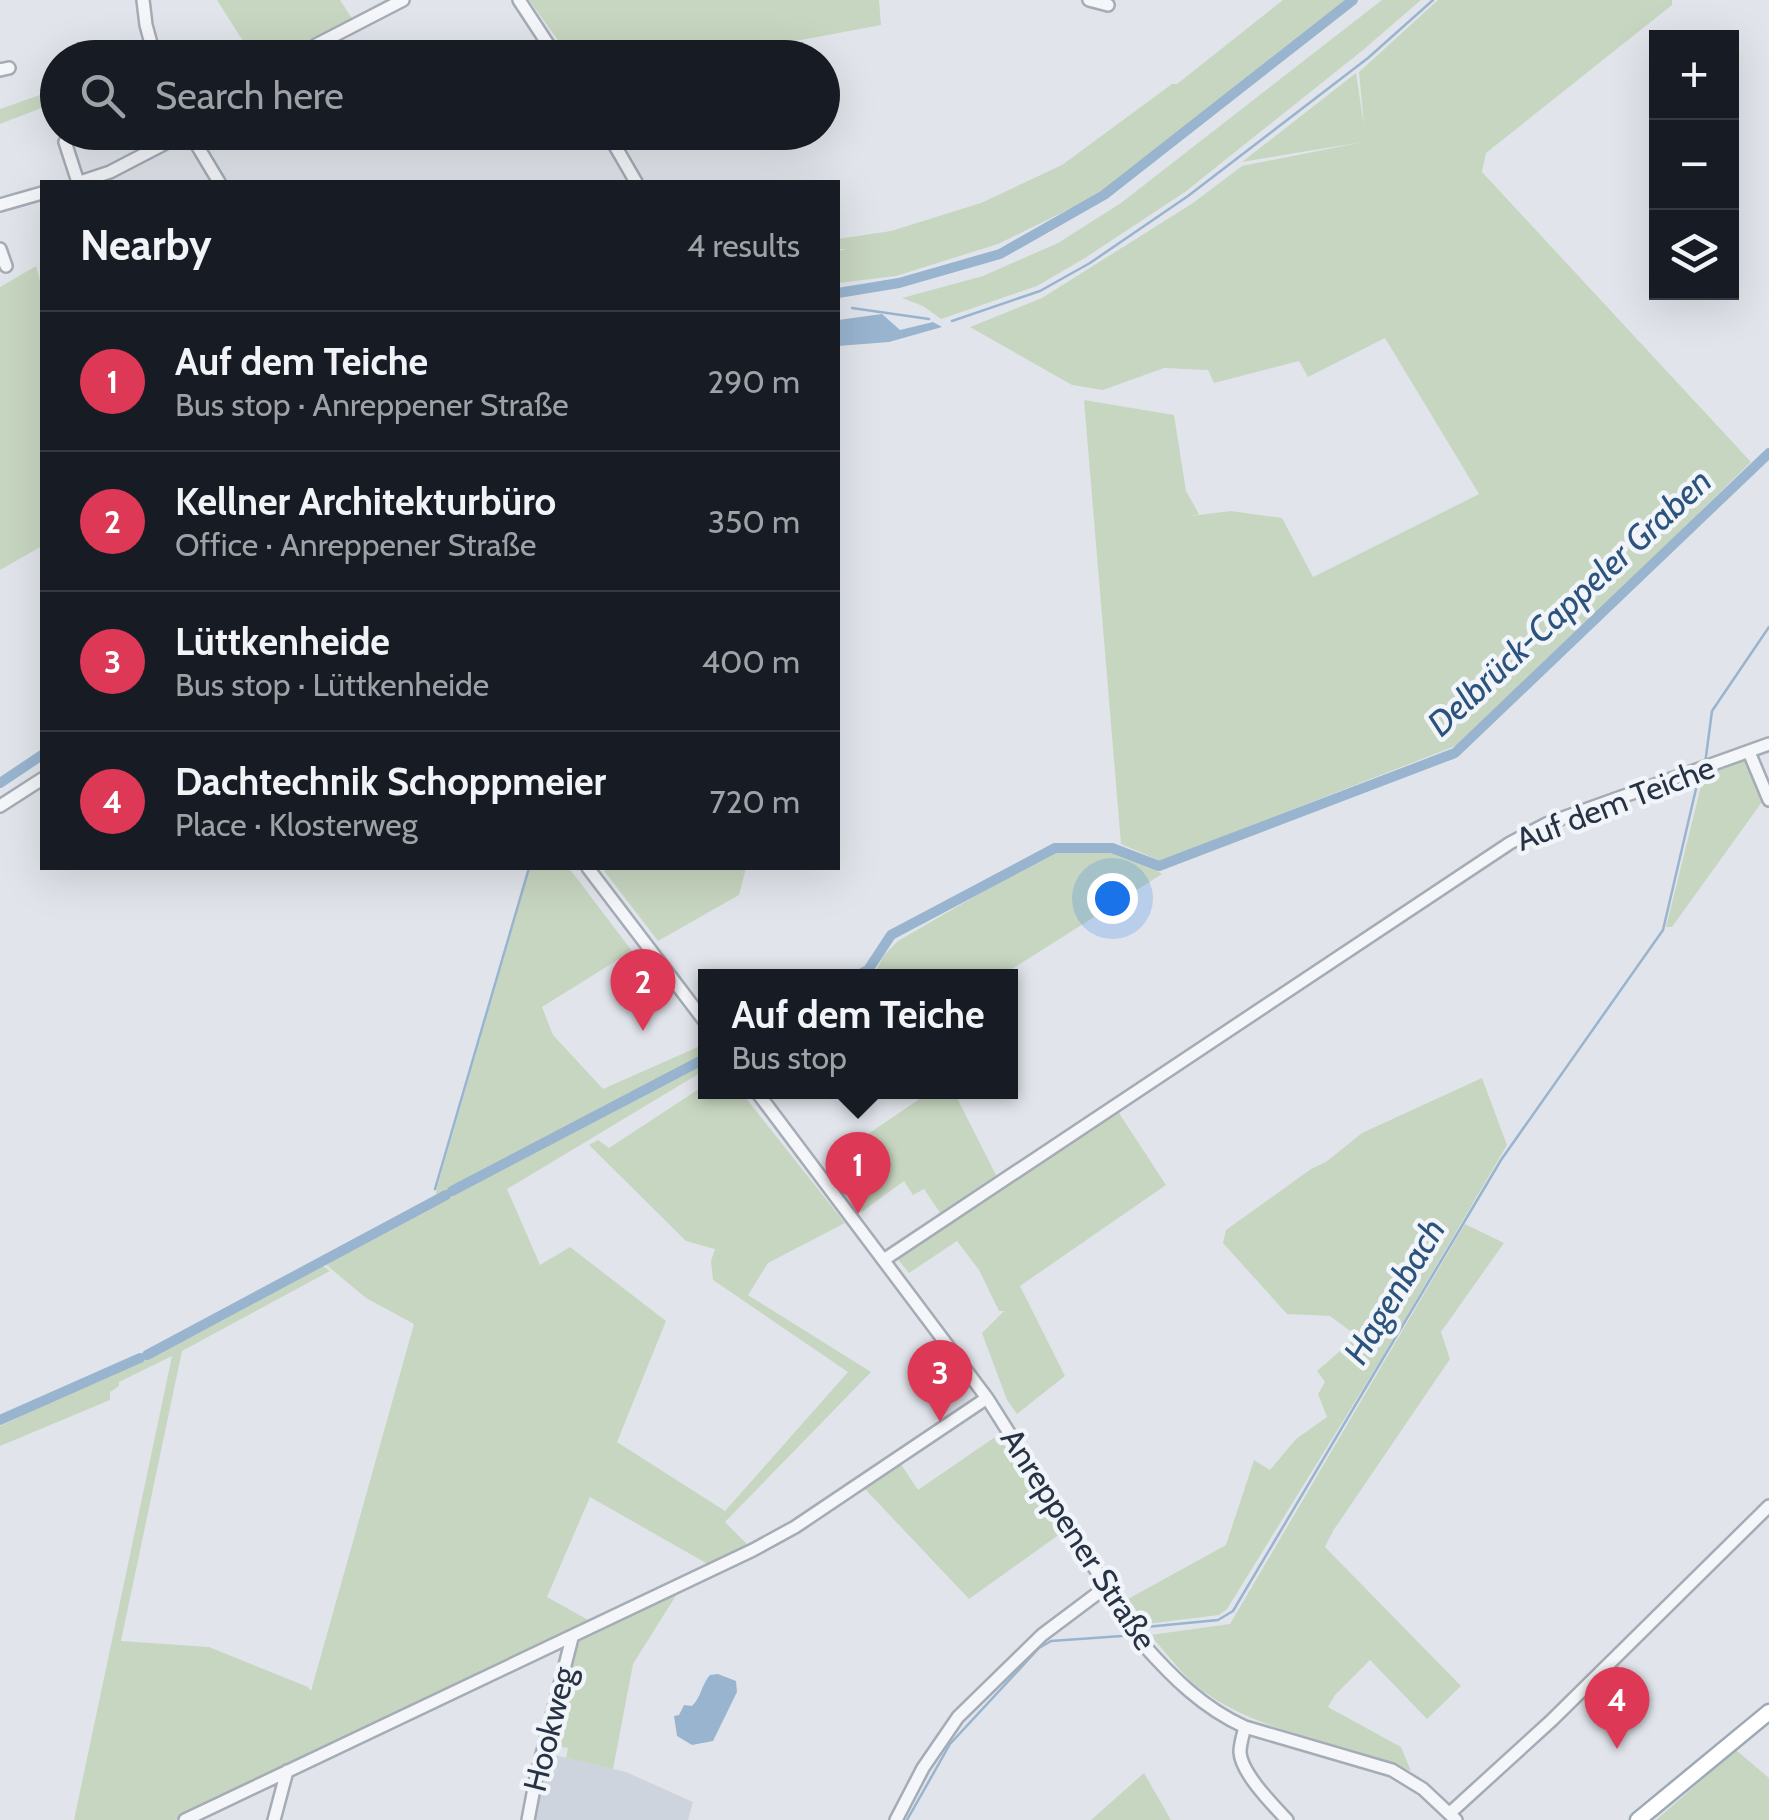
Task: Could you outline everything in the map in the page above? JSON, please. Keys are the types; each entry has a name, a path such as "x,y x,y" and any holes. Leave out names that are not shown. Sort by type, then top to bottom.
{"main road":[{"path":"1638,1820 1769,1712"}],"street":[{"path":"143,0 150,40"},
{"path":"327,40 403,0"},
{"path":"519,0 545,40"},
{"path":"1089,0 1108,5"},
{"path":"68,150 78,180"},
{"path":"85,180 153,150"},
{"path":"199,150 218,180"},
{"path":"617,150 635,180"},
{"path":"0,206 40,195"},
{"path":"0,249 6,266"},
{"name":"Auf dem Teiche","path":"885,1259 1510,843 1546,824 1769,744"},
{"path":"1749,752 1769,800"},
{"path":"0,806 40,779"},
{"path":"590,870 698,1012"},
{"name":"Anreppener Straße","path":"763,1099 987,1398 1142,1643 1171,1676 1195,1697 1245,1727 1392,1770 1423,1788 1453,1816"},
{"path":"185,1820 795,1528 987,1398"},
{"path":"1453,1816 1769,1506"},
{"path":"896,1820 923,1768 958,1716 1042,1635 1106,1587"},
{"name":"Hookweg","path":"528,1820 572,1638"},
{"path":"1245,1727 1242,1761 1287,1820"},
{"path":"274,1820 288,1771"}],"shaded area":[{"path":"550,1754 626,1772 693,1802 688,1820 534,1820"}],"green space":[{"path":"217,0 340,0 353,20 318,40 242,40"},
{"path":"529,0 879,0 881,25 800,40 558,40"},
{"path":"1283,0 1348,0 1104,192 998,244 896,276 840,283 840,251 847,249 840,249 840,239 891,231 981,203 1062,165 1177,84"},
{"path":"1382,0 1421,0 1185,192 1085,258 1037,286 941,319 902,298 983,276 1058,243 1121,203"},
{"path":"1438,0 1672,0 1672,5 1486,153 1482,172 1751,462 1463,743 1160,861 1121,844 1084,400 1174,415 1186,491 1199,514 1190,516 1231,511 1282,518 1313,577 1479,494 1385,338 1308,377 1299,361 1214,383 1208,370 1164,368 1103,390 1072,385 970,327 1042,298 1193,203 1242,166 1363,142 1242,162 1356,73 1364,126 1359,72"},
{"path":"40,95 40,108 0,124 0,109"},
{"path":"36,266 40,281 40,547 0,570 0,287"},
{"path":"1744,761 1750,766 1762,802 1672,927 1666,927 1704,774"},
{"path":"1053,851 1108,852 1162,874 1012,969 877,969 898,941"},
{"path":"529,870 571,870 632,951 542,1007 553,1035 603,1089 698,1047 698,1074 507,1189 540,1265 570,1247 666,1321 617,1442 725,1511 848,1372 713,1280 711,1261 715,1249 686,1241 589,1145 598,1140 609,1148 698,1090 698,1099 747,1099 845,1223 768,1263 748,1295 871,1372 725,1522 752,1549 713,1567 590,1497 547,1597 601,1627 680,1589 633,1664 613,1769 566,1758 568,1748 551,1745 576,1637 573,1630 175,1820 74,1820 172,1356 119,1382 110,1392 110,1400 0,1446 0,1426 174,1344 322,1265 330,1271 182,1351 121,1641 209,1647 311,1691 414,1324 366,1298 324,1263 437,1202 436,1191"},
{"path":"604,870 745,870 739,895 658,941"},
{"path":"1482,1078 1507,1145 1382,1358 1227,1609 1219,1615 1146,1624 1128,1599 1226,1545 1254,1460 1270,1470 1296,1439 1327,1417 1318,1394 1325,1382 1317,1371 1357,1336 1330,1316 1287,1314 1223,1243 1226,1230 1362,1133"},
{"path":"920,1099 958,1099 998,1179 943,1217 924,1189 913,1195 904,1181 860,1213 825,1163"},
{"path":"1117,1110 1166,1185 1020,1286 1065,1376 1017,1414 1007,1400 982,1333 1004,1311 999,1311 979,1270 957,1241 909,1273 897,1258"},
{"path":"1465,1224 1504,1243 1441,1332 1450,1359 1325,1547 1461,1686 1427,1719 1370,1660 1335,1695 1328,1707 1401,1747 1411,1771 1278,1728 1227,1706 1189,1679 1150,1635 1230,1624"},
{"path":"998,1435 1060,1534 969,1599 864,1488 900,1463 918,1490"},
{"path":"1736,1750 1769,1778 1769,1820 1656,1820"},
{"path":"1144,1773 1171,1820 1091,1820"}],"water":[{"path":"882,314 900,330 933,322 942,327 889,342 840,346 840,320"},
{"path":"710,1675 736,1681 737,1692 713,1741 692,1745 677,1736 674,1716 679,1715 684,1705 692,1706"}],"waterway":[{"path":"840,293 899,283 1000,254 1104,195 1353,0"},
{"path":"952,321 1040,291 1090,263 1188,196 1368,58 1433,0"},
{"path":"852,308 929,319"},
{"name":"Delbrück-Cappeler Graben","path":"869,969 891,935 1055,848 1112,848 1159,866 1455,753 1769,453"},
{"name":"Hagenbach","path":"1705,764 1712,711 1769,627"},
{"path":"0,783 40,756"},
{"name":"Hagenbach","path":"1139,1630 1218,1620 1233,1611 1501,1160 1663,930 1699,776"},
{"path":"435,1189 528,870"},
{"name":"Delbrück-Cappeler Graben","path":"452,1191 698,1062"},
{"name":"Delbrück-Cappeler Graben","path":"147,1355 446,1195"},
{"name":"Delbrück-Cappeler Graben","path":"0,1420 140,1358"},
{"name":"Hagenbach","path":"907,1820 950,1744 1039,1648 1051,1641 1132,1632"}],"place":[{"name":"Kellner Architekturbüro","path":"643,1031"},
{"name":"Auf dem Teiche","path":"858,1214"},
{"name":"Lüttkenheide","path":"940,1422"},
{"name":"Dachtechnik Schoppmeier","path":"1617,1749"}]}
